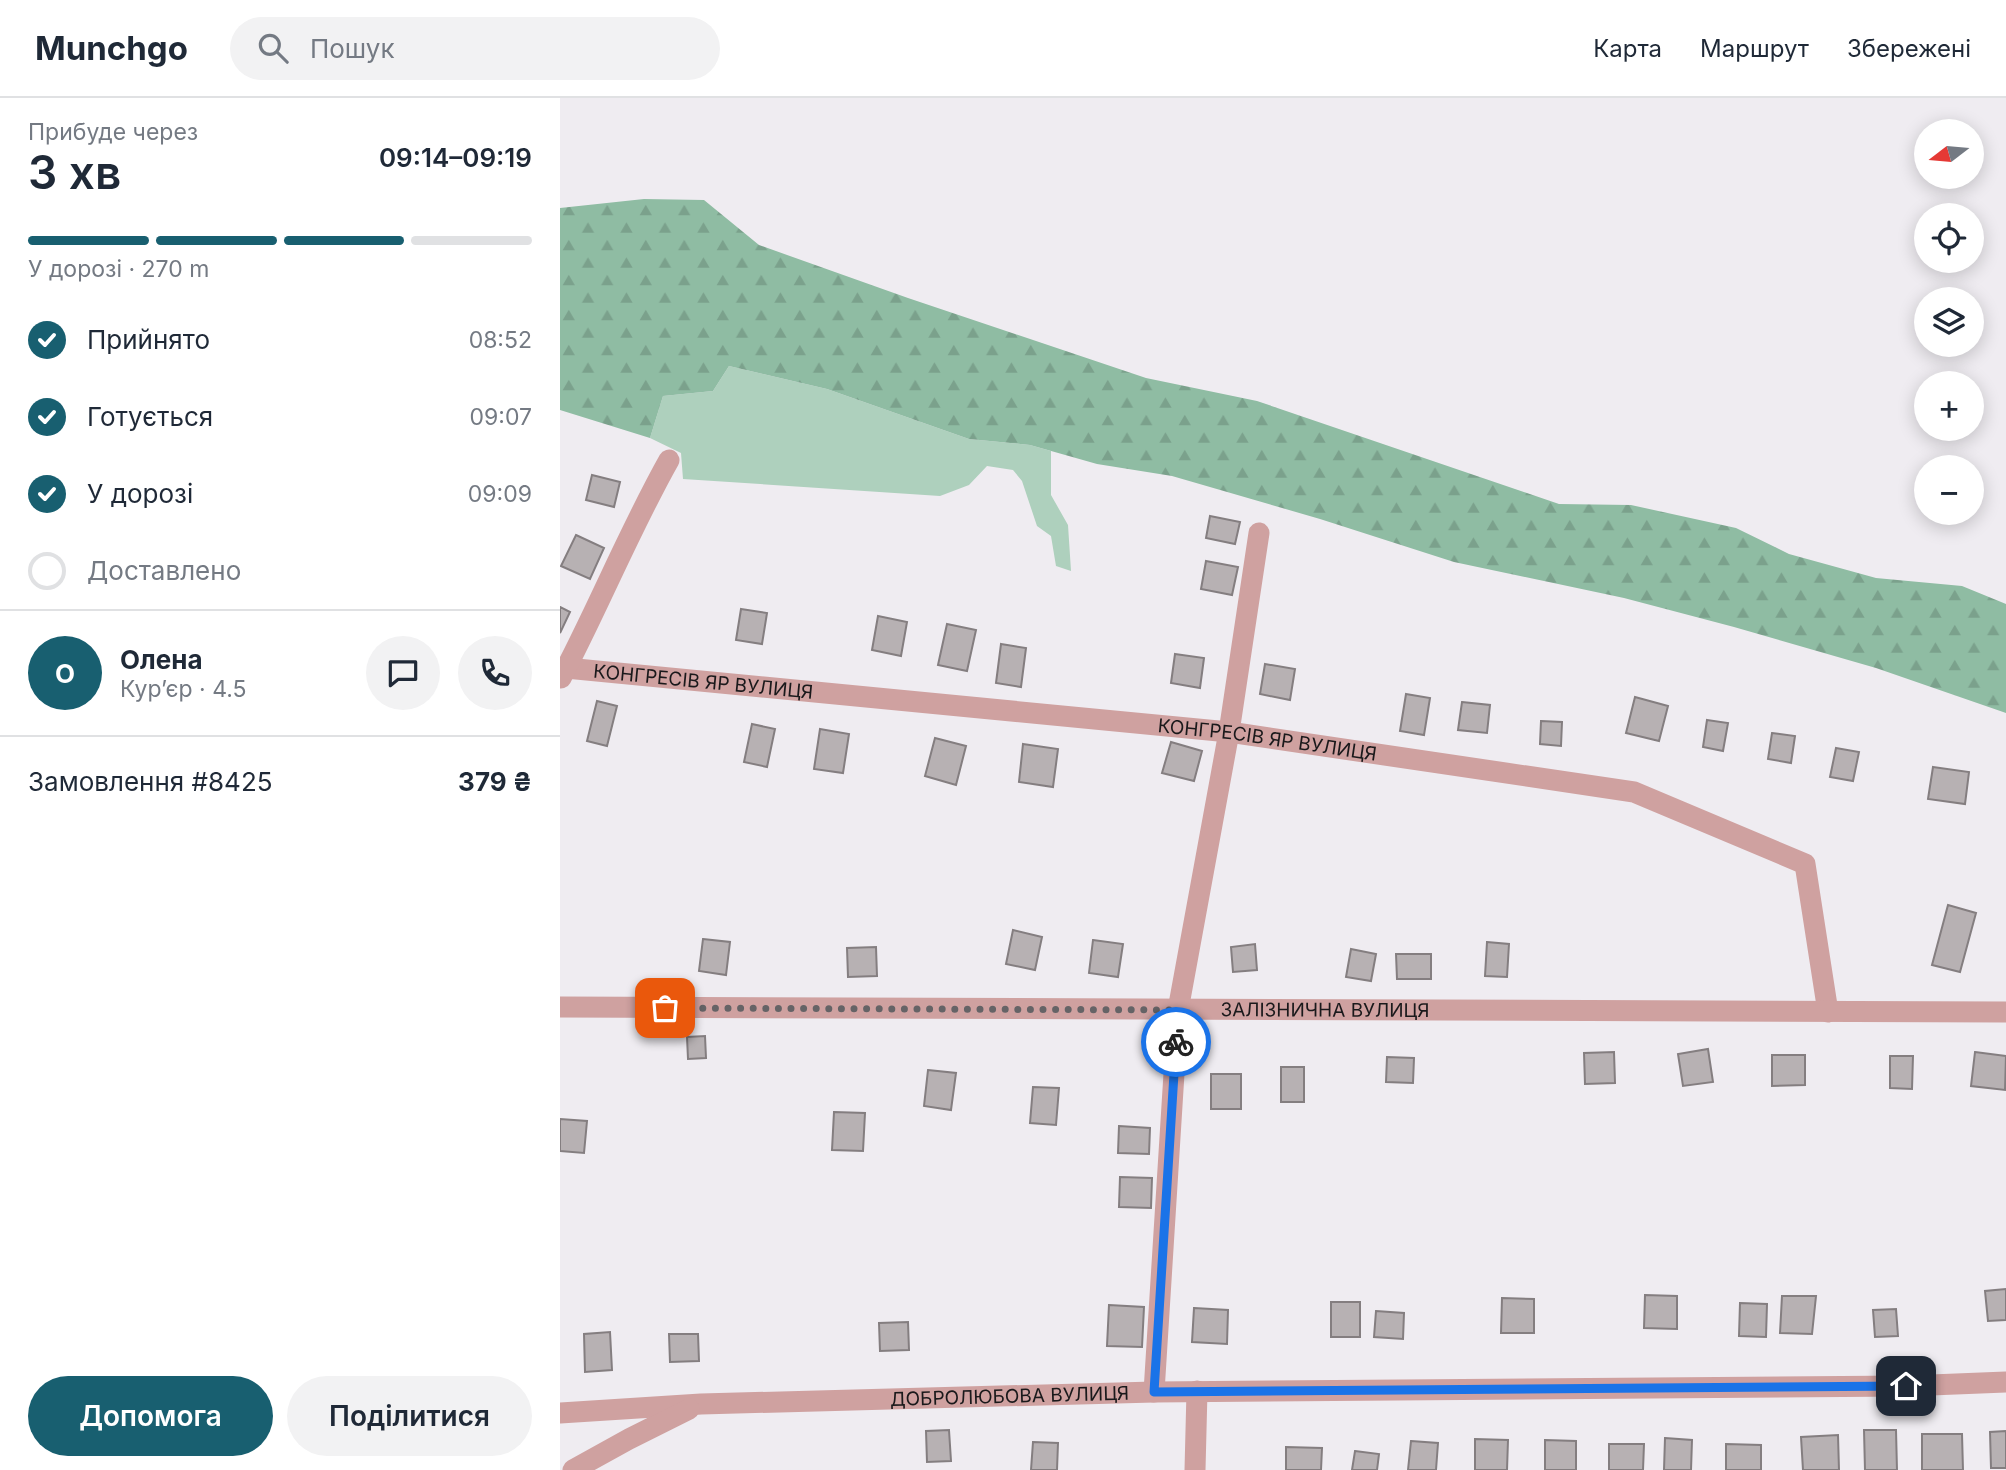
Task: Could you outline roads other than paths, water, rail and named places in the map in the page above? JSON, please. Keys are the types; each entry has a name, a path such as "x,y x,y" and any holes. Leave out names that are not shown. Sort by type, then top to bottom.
{"street":[{"path":"563,673 595,613 647,499 668,460"},
{"path":"1154,1392 1178,1010 1229,732 1259,533"},
{"name":"КОНГРЕСІВ ЯР ВУЛИЦЯ","path":"563,673 1229,732 1634,792 1805,864 1828,1012"},
{"name":"ЗАЛІЗНИЧНА ВУЛИЦЯ","path":"560,1007 2006,1012"},
{"name":"ДОБРОЛЮБОВА ВУЛИЦЯ","path":"560,1413 701,1404 1197,1391 1878,1387 2006,1382"},
{"path":"1195,1470 1197,1391"},
{"path":"573,1470 701,1404"}]}
